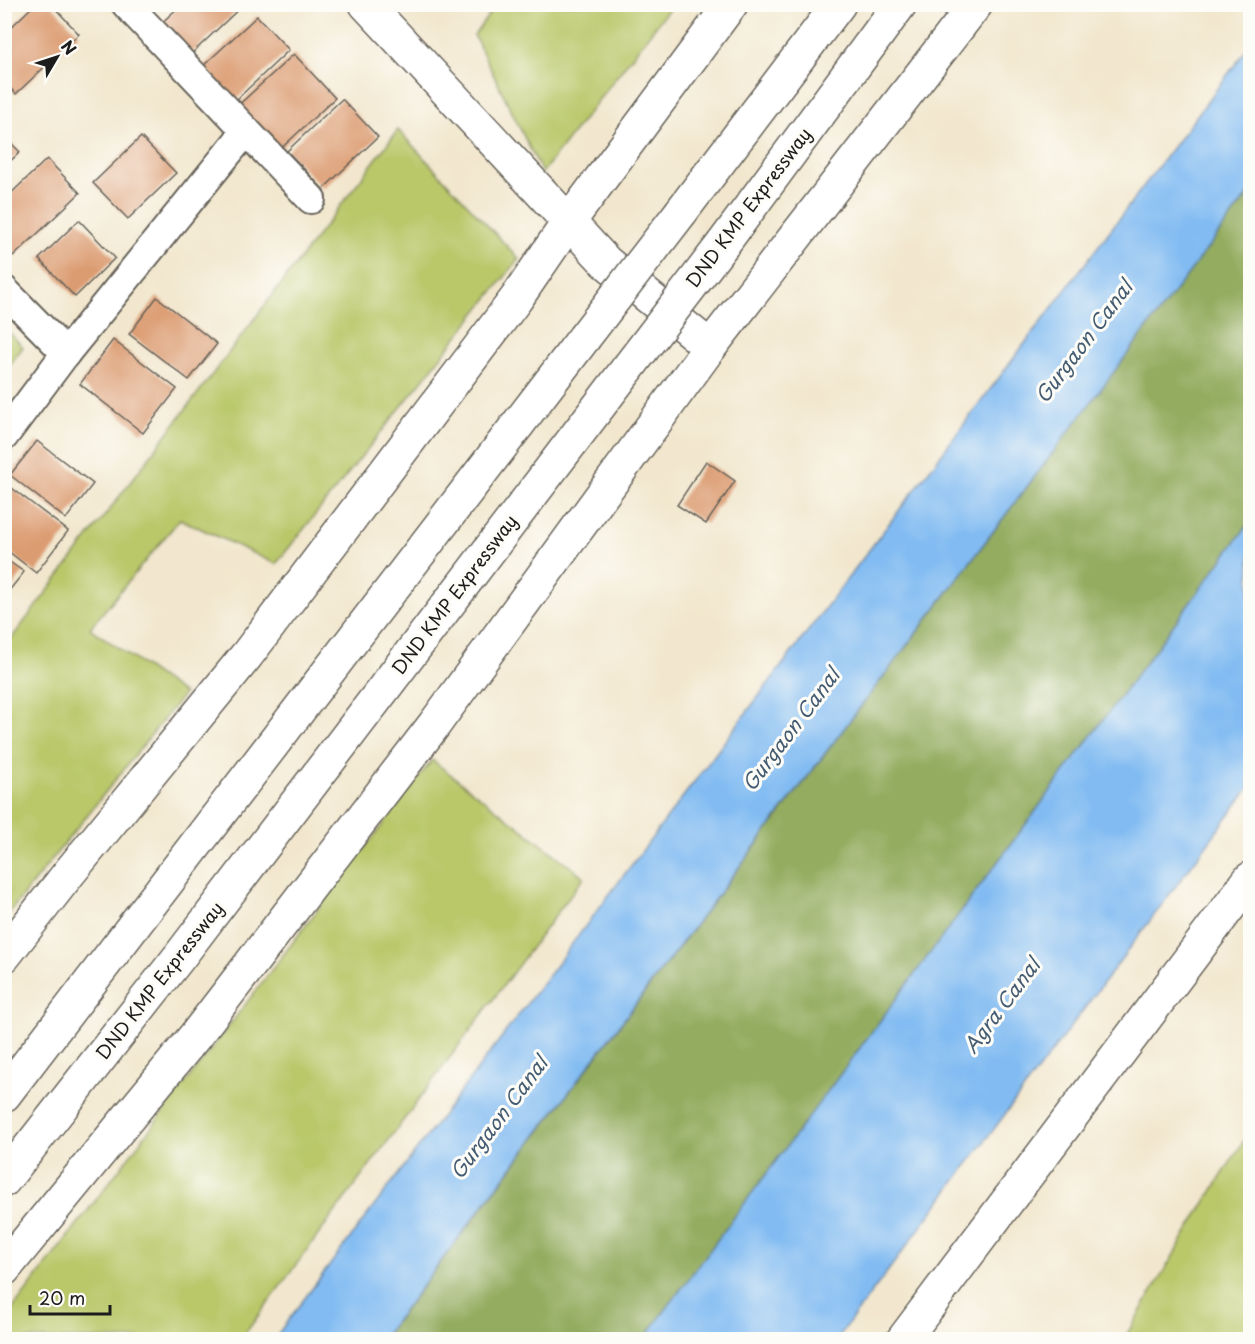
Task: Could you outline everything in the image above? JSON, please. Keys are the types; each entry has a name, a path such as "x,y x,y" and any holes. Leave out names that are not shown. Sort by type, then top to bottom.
{"main road":[{"path":"366,4 606,262 710,347"},
{"path":"4,956 247,655 516,299 568,223 731,4"},
{"path":"4,1095 839,4"},
{"name":"DND KMP Expressway","path":"4,1180 187,946 723,244 900,4"},
{"path":"4,1269 196,1035 434,725 710,347 975,4"},
{"path":"903,1340 1251,879"}],"street":[{"path":"126,4 310,200"},
{"path":"4,436 66,353 246,131"},
{"path":"4,290 66,353"}],"green space":[{"path":"496,5 672,5 542,173 474,35"},
{"path":"398,130 519,259 276,564 180,519 90,628 184,694 5,918 5,647"},
{"path":"1250,192 1250,522 644,1339 382,1340"},
{"path":"5,328 23,347 5,371"},
{"path":"432,760 584,877 241,1339 5,1339 5,1319"},
{"path":"1250,1131 1250,1339 1124,1339 1199,1212"}],"water":[{"name":"Gurgaon Canal","path":"1250,45 1250,192 382,1339 274,1339"},
{"name":"Agra Canal","path":"1250,522 1250,787 837,1339 644,1339"}],"building":[{"path":"4,4 15,4 4,15"},
{"path":"35,4 51,4 79,34 16,94 4,82 4,34"},
{"path":"182,4 244,4 185,60 156,28"},
{"path":"257,16 289,50 235,101 203,66"},
{"path":"294,54 335,98 274,155 233,110"},
{"path":"342,99 378,137 323,189 287,151"},
{"path":"4,136 20,152 4,167"},
{"path":"141,137 176,173 128,219 93,183"},
{"path":"47,159 80,193 14,256 4,247 4,200"},
{"path":"79,220 115,258 75,297 39,259"},
{"path":"157,297 217,344 189,380 129,334"},
{"path":"113,340 177,389 143,433 80,384"},
{"path":"37,441 93,484 66,519 10,475"},
{"path":"706,461 735,481 706,524 677,505"},
{"path":"4,482 68,531 36,573 4,548"},
{"path":"4,558 24,572 4,597"}]}
